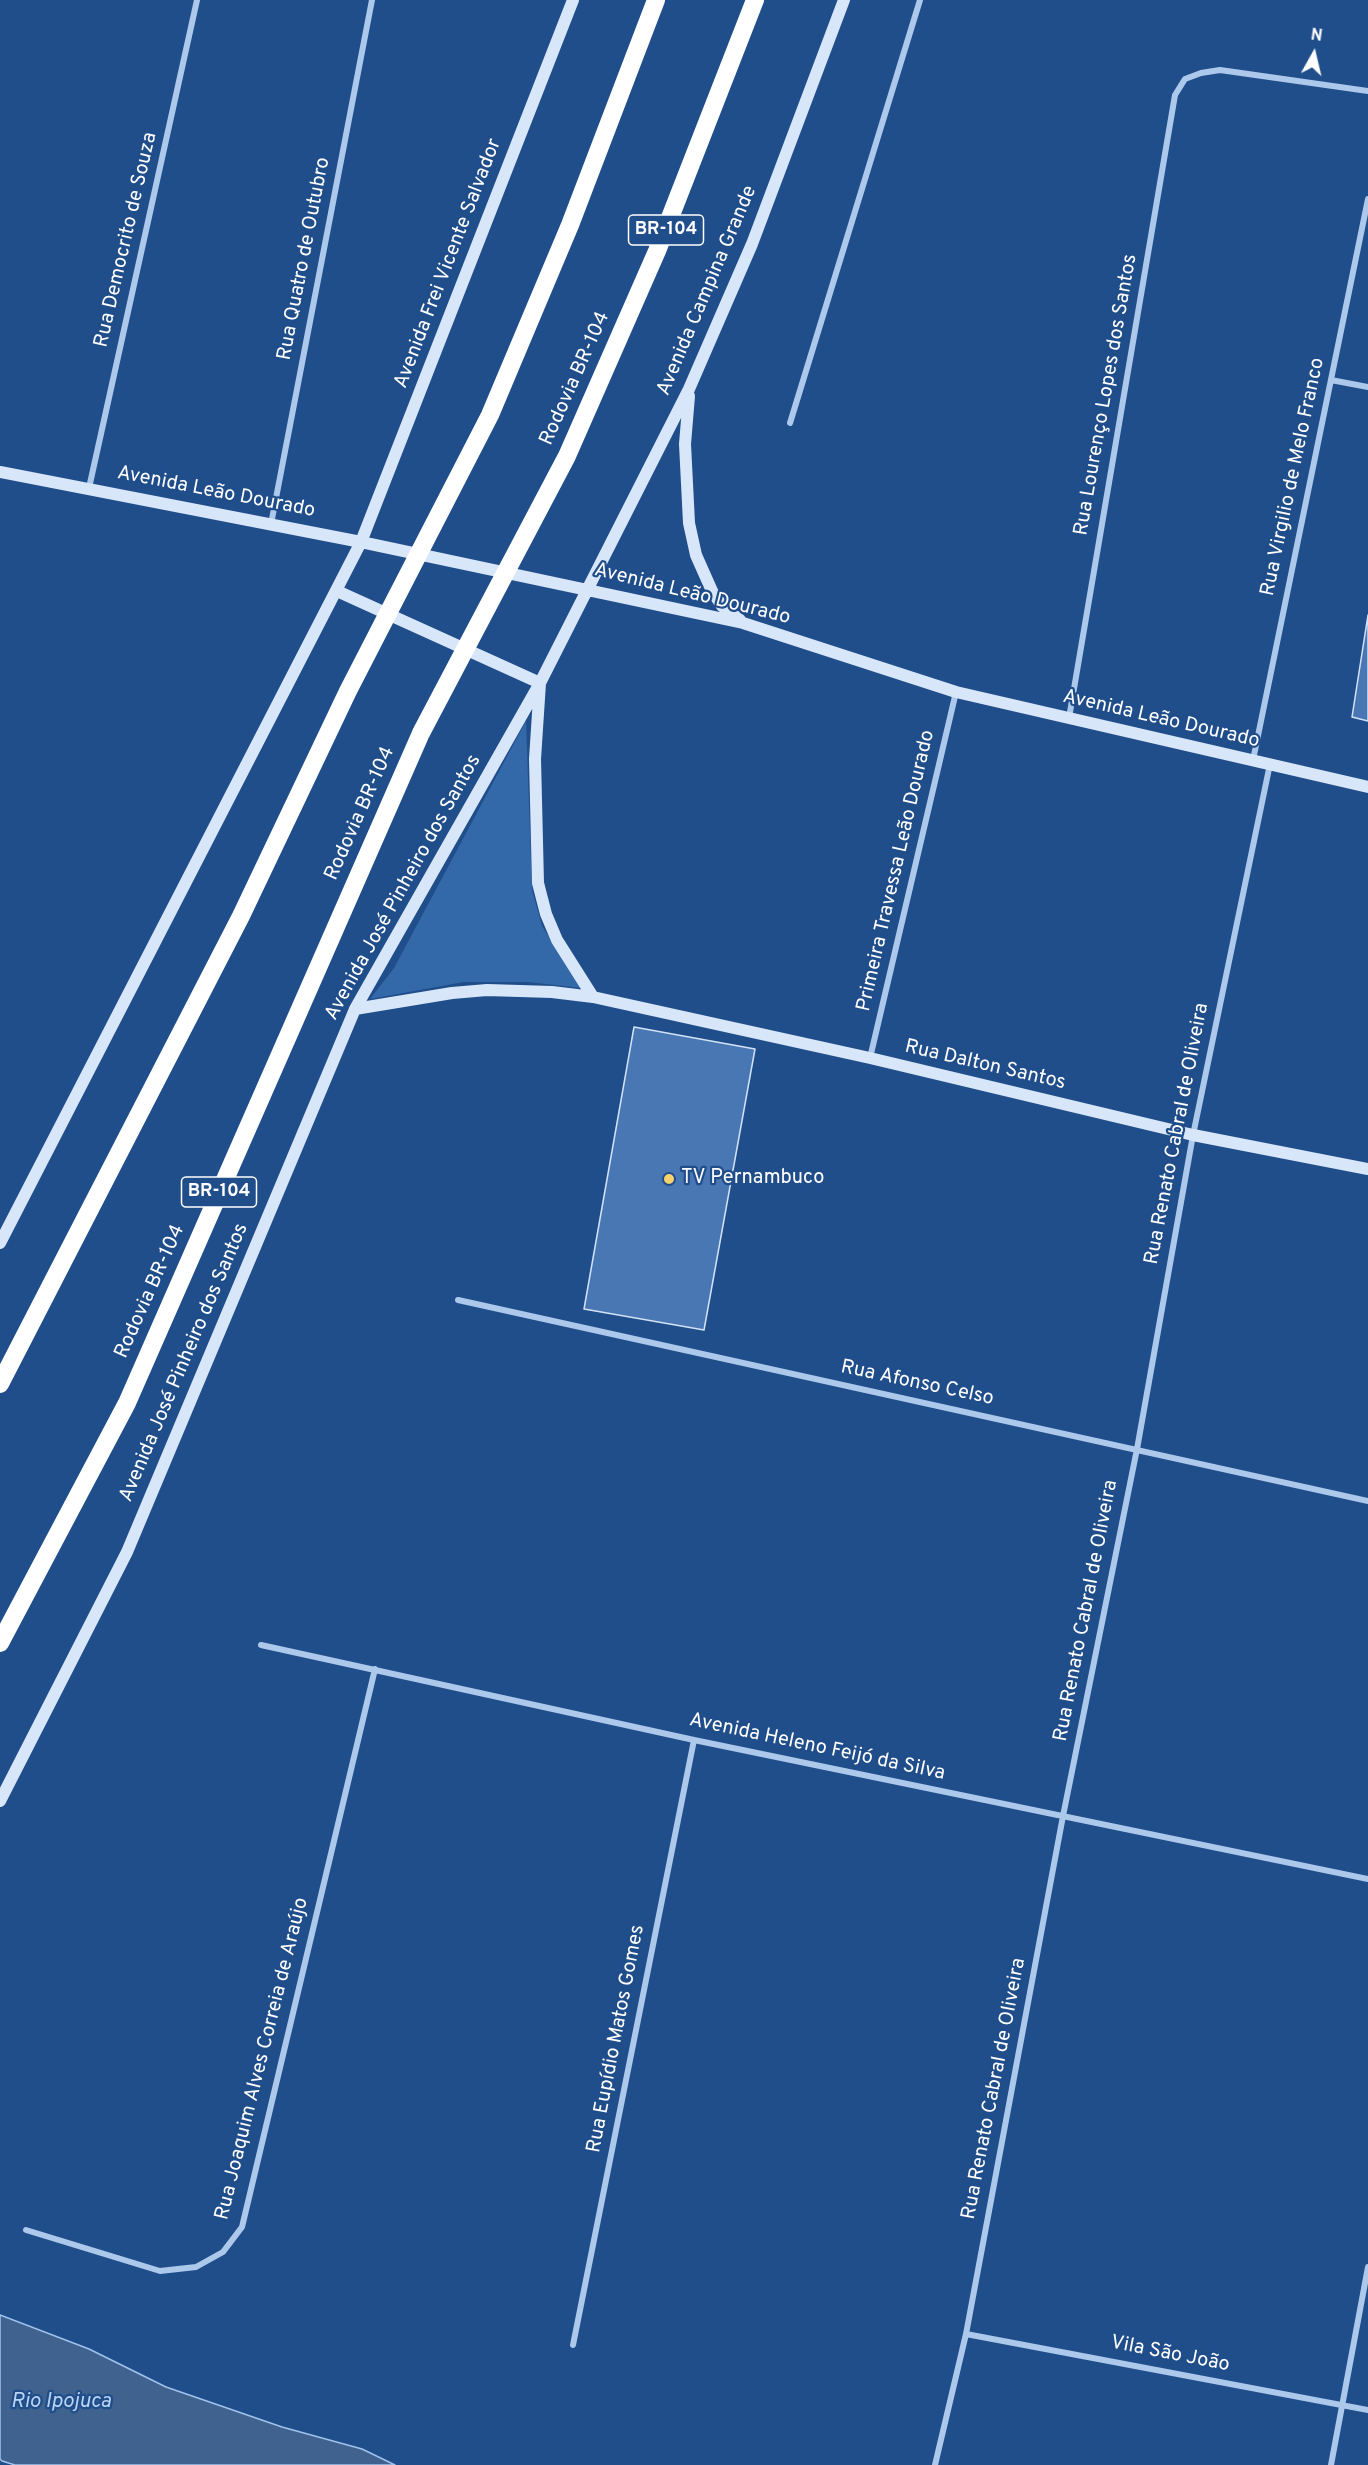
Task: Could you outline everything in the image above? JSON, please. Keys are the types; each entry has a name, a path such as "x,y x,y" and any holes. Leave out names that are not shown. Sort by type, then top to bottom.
{"highway":[{"path":"0,1384 241,916 348,691 490,415 570,225 656,0"},
{"name":"Rodovia BR-104","path":"0,1643 127,1403 421,733 567,456 657,251 755,0"}],"main road":[{"name":"Avenida Frei Vicente Salvador","path":"361,542 573,0"},
{"name":"Avenida Campina Grande","path":"588,590 689,389 752,244 844,0"},
{"path":"689,389 685,444 689,523 696,555 712,591 722,606 743,623"},
{"name":"Avenida Leão Dourado","path":"0,472 361,542 743,623 956,692 1368,787"},
{"path":"0,1243 361,542"},
{"name":"Avenida José Pinheiro dos Santos","path":"0,1801 128,1552 355,1009 540,683 588,590"},
{"path":"337,591 540,683 535,759 538,883 546,914 557,940 594,997"},
{"name":"Rua Dalton Santos","path":"355,1009 452,993 487,990 552,992 594,997 870,1058 1193,1135 1368,1169"}],"street":[{"name":"Rua Democrito de Souza","path":"89,488 197,0"},
{"name":"Rua Quatro de Outubro","path":"271,524 372,0"},
{"path":"790,423 921,0"},
{"name":"Rua Lourenço Lopes dos Santos","path":"1069,719 1175,95 1185,79 1201,73 1220,70 1368,91"},
{"name":"Rua Virgilio de Melo Franco","path":"1253,761 1368,199"},
{"path":"1330,380 1368,387"},
{"name":"Primeira Travessa Leão Dourado","path":"870,1058 956,692"},
{"name":"Rua Renato Cabral de Oliveira","path":"935,2465 966,2334 1063,1816 1137,1449 1193,1135 1270,764"},
{"name":"Rua Afonso Celso","path":"458,1300 1368,1501"},
{"name":"Avenida Heleno Feijó da Silva","path":"261,1646 694,1740 1368,1879"},
{"name":"Rua Joaquim Alves Correia de Araújo","path":"26,2230 160,2271 196,2267 223,2252 242,2228 375,1669"},
{"name":"Rua Eupídio Matos Gomes","path":"573,2345 694,1740"},
{"path":"1331,2465 1368,2267"},
{"name":"Vila São João","path":"966,2334 1368,2410"}],"shaded area":[{"path":"526,721 532,890 542,926 581,988 528,982 464,982 370,999 394,968"}],"water":[{"name":"Rio Ipojuca","path":"0,2315 89,2349 166,2387 282,2427 362,2449 395,2465 15,2465 2,2461 0,2459"}],"building":[{"path":"1368,615 1368,721 1352,717"},
{"name":"TV Pernambuco","path":"634,1027 755,1049 704,1330 584,1309"}],"place":[{"name":"TV Pernambuco","path":"669,1179"}]}
